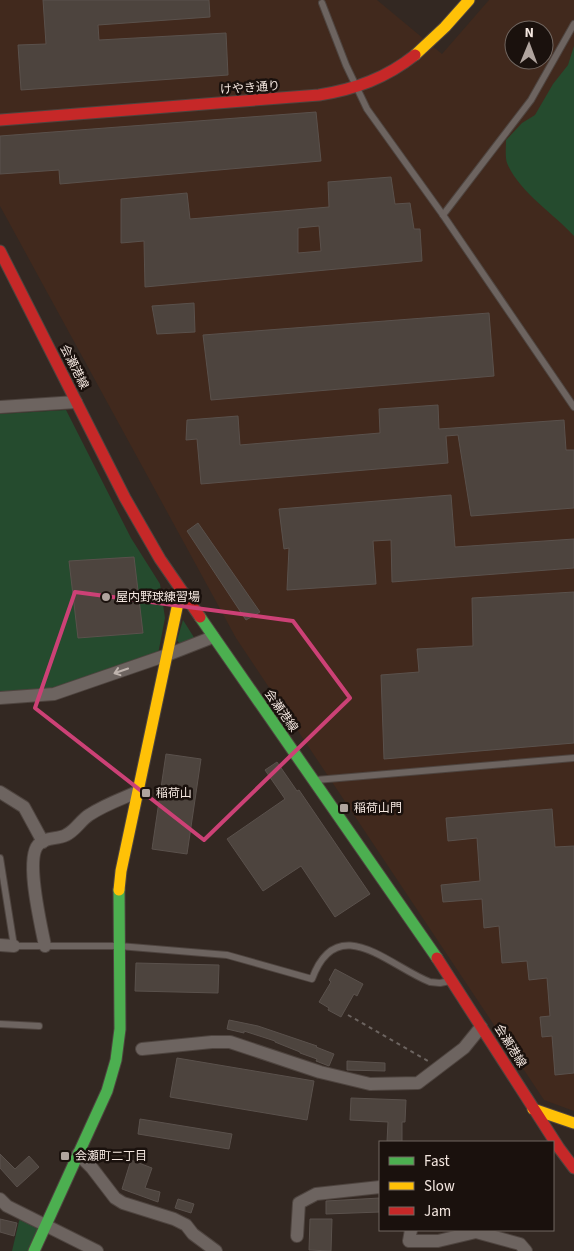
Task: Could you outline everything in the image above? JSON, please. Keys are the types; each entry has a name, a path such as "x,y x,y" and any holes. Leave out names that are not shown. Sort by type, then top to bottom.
{"street":[{"name":"けやき通り","path":"0,120 307,97 356,88 379,79 400,67 425,48 469,0"},
{"name":"会瀬港線","path":"0,250 144,534 183,594 451,980 534,1109 551,1141"},
{"path":"0,407 76,402"},
{"path":"34,1251 107,1091 115,1068 119,1049 119,893 137,792 178,603 183,594"},
{"path":"0,698 54,694 213,637"},
{"path":"0,792 24,807 43,842"},
{"path":"45,946 33,880 33,853 39,844 50,838 66,835 87,816 105,805 137,792"},
{"path":"0,945 14,946"},
{"path":"142,1049 230,1042 320,1072 370,1084 418,1082 464,1048 481,1027"},
{"path":"534,1109 574,1123"},
{"name":"会瀬港線","path":"556,1150 574,1168"},
{"path":"78,1154 92,1168 115,1198 123,1203 186,1225 193,1234 216,1251"},
{"path":"297,1236 299,1203 316,1194 379,1187"},
{"path":"0,1199 7,1206 97,1251"},
{"path":"411,1231 409,1241 438,1240 476,1232 520,1244 526,1251"}],"lane":[{"path":"322,3 356,88 367,108 443,214 574,407"},
{"path":"443,214 531,100 574,24"},
{"path":"312,780 574,758"},
{"path":"0,858 14,946 119,946 227,955 312,979 316,966 324,955 336,947 350,944 364,947 430,982 440,983 451,980"},
{"path":"0,1024 38,1026"}],"path":[{"path":"348,1015 439,1067"}],"highlighted area":[{"path":"75,592 293,621 350,698 204,840 35,708"}],"shaded area":[{"path":"0,0 377,0 442,54 489,0 574,0 574,1111 544,1100 236,638 0,206"}],"green space":[{"path":"574,46 574,236 520,184 507,163 506,140 522,123 535,115 553,84 568,65"},
{"path":"66,410 131,538 160,584 165,618 158,654 52,690 0,694 0,414"},
{"path":"183,620 195,639 179,643 177,640"},
{"path":"21,1213 45,1226 34,1251 12,1251"}],"building":[{"path":"43,0 209,0 210,17 98,25 99,40 226,33 228,75 21,90 18,45 46,44"},
{"path":"316,112 321,161 60,184 59,170 0,174 0,136"},
{"path":"391,177 395,204 410,203 414,229 420,229 422,261 145,287 144,241 121,243 121,199 187,193 190,219 329,207 328,182","holes":["319,226 321,251 298,253 298,228"]},
{"path":"194,303 195,332 157,334 152,306"},
{"path":"489,313 494,376 211,400 203,335"},
{"path":"438,405 439,429 564,420 566,450 574,450 574,508 471,516 458,435 446,436 448,463 201,484 197,439 186,440 187,420 238,416 240,445 380,433 379,409"},
{"path":"451,495 455,547 574,539 574,568 392,582 391,540 373,541 376,584 287,590 289,548 284,549 279,509"},
{"path":"198,523 260,612 246,620 187,531"},
{"name":"屋内野球練習場","path":"134,557 143,633 78,638 69,561"},
{"path":"574,592 574,743 384,759 381,675 419,672 417,649 473,646 472,598"},
{"path":"166,754 201,759 187,854 152,849"},
{"path":"277,762 297,791 299,790 370,894 335,917 301,866 263,891 227,839 285,799 265,770"},
{"path":"552,809 555,847 574,846 574,1073 555,1075 552,1036 542,1037 540,1017 550,1016 547,978 529,980 527,961 502,963 499,926 484,928 482,899 443,902 441,885 480,881 477,838 448,841 446,818"},
{"path":"136,963 219,965 218,993 135,991"},
{"path":"335,969 363,984 357,996 354,994 341,1017 328,1010 329,1008 319,1002 331,982 329,980"},
{"path":"229,1020 258,1026 317,1046 334,1054 329,1066 275,1041 244,1031 244,1033 227,1029"},
{"path":"177,1058 314,1081 307,1120 170,1097"},
{"path":"347,1061 385,1063 385,1071 347,1070"},
{"path":"351,1098 406,1100 405,1122 402,1122 402,1141 387,1141 388,1122 350,1120"},
{"path":"140,1119 232,1134 229,1149 138,1134"},
{"path":"0,1154 15,1169 29,1156 39,1167 17,1187 0,1168"},
{"path":"131,1160 152,1168 145,1188 160,1192 158,1202 122,1189"},
{"path":"379,1198 379,1212 326,1214 326,1201"},
{"path":"178,1199 194,1204 191,1213 175,1208"},
{"path":"0,1219 17,1223 14,1236 0,1232"},
{"path":"310,1219 332,1219 331,1251 309,1250"}],"traffic: fast":[{"path":"200,617 437,958"},
{"path":"34,1251 107,1091 116,1060 120,1029 119,890"}],"traffic: slow":[{"path":"415,55 445,27 469,0"},
{"path":"119,890 121,871 178,603 183,594"},
{"path":"533,1109 574,1123"}],"traffic: jam":[{"path":"0,120 319,95 358,86 382,76 415,55"},
{"path":"0,251 125,498 160,559 200,617"},
{"path":"437,958 559,1148 574,1168"}],"place":[{"name":"屋内野球練習場","path":"106,597"},
{"name":"稲荷山","path":"146,793"},
{"name":"稲荷山門","path":"344,808"},
{"name":"会瀬町二丁目","path":"65,1156"}]}
